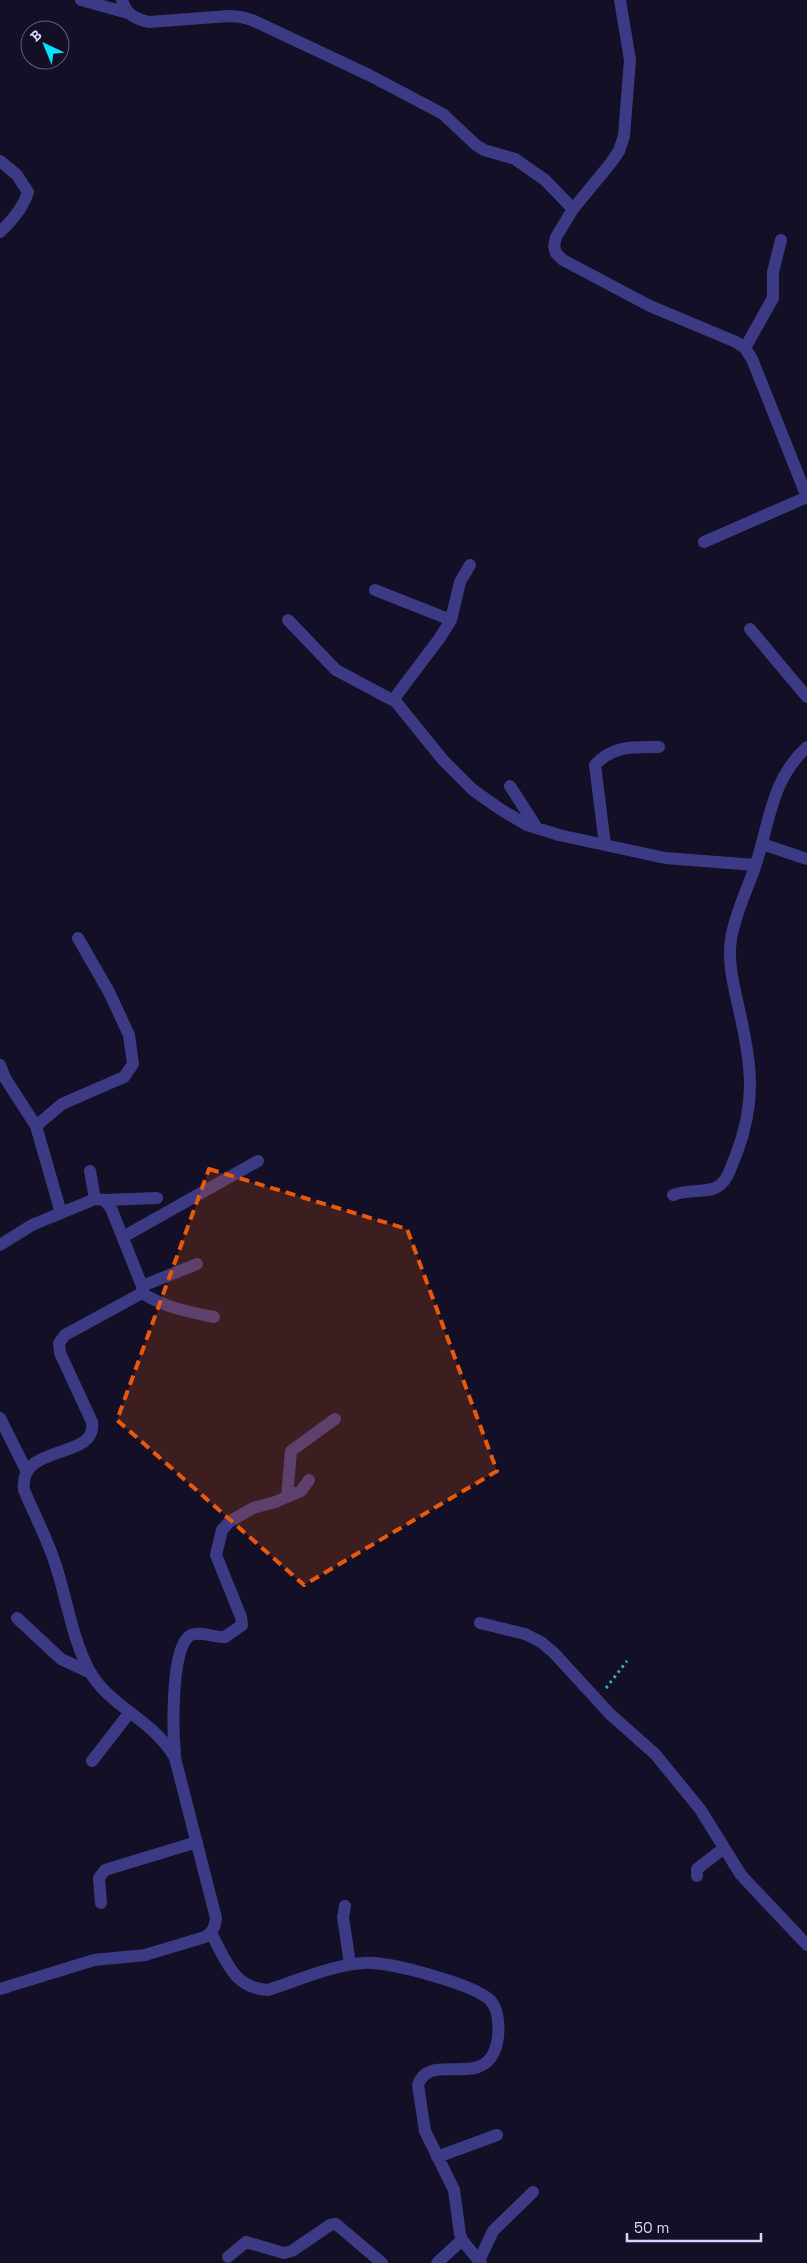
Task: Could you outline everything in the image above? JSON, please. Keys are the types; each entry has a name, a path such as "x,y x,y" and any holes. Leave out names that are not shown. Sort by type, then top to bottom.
{"street":[{"path":"81,0 128,13 138,19 149,22 241,16 369,75 443,114 476,145 484,150 515,159 544,180 573,210"},
{"path":"122,0 128,13"},
{"path":"620,0 630,60 624,136 619,151 573,210 556,237 554,246 556,253 563,260 650,306 736,342 744,348 752,358 807,497 704,542"},
{"path":"0,161 17,175 28,192 25,202 12,221 0,232"},
{"path":"744,348 773,298 773,272 781,240"},
{"path":"396,702 396,696 451,620 460,582 470,565"},
{"path":"375,590 451,620"},
{"path":"288,620 320,656 336,670 396,702 443,760 473,790 500,809 537,828 605,845 665,858 755,866"},
{"path":"750,629 807,697"},
{"path":"605,845 595,765 603,756 614,751 633,747 659,747"},
{"path":"673,1195 684,1190 716,1188 726,1180 746,1130 752,1079 732,977 731,939 762,844 775,793 785,773 807,747"},
{"path":"510,786 537,828"},
{"path":"762,844 807,859"},
{"path":"36,1126 62,1104 124,1077 133,1064 129,1035 109,992 78,938"},
{"path":"0,1065 5,1078 36,1126 61,1213"},
{"path":"123,1237 258,1161"},
{"path":"90,1171 99,1199 111,1208 142,1289 157,1303 175,1309 214,1317"},
{"path":"0,1244 32,1226 99,1199 157,1198"},
{"path":"175,1758 159,1735 112,1698 91,1673 83,1656 51,1553 24,1490 22,1480 26,1470 33,1463 83,1443 93,1429 92,1422 60,1353 60,1343 65,1335 142,1289 196,1264"},
{"path":"0,1418 26,1470"},
{"path":"287,1497 291,1451 335,1419"},
{"path":"0,1989 94,1960 154,1953 211,1933 215,1926 216,1918 175,1758 172,1724 175,1679 185,1641 190,1636 197,1634 226,1637 242,1625 241,1617 216,1555 222,1530 229,1522 252,1508 301,1491 309,1480"},
{"path":"17,1618 61,1659 91,1673"},
{"path":"480,1623 525,1634 541,1642 554,1653 597,1700 654,1754 700,1809 741,1875 807,1944"},
{"path":"92,1761 130,1712"},
{"path":"101,1903 99,1878 105,1870 196,1842"},
{"path":"697,1876 697,1869 724,1848"},
{"path":"346,1906 343,1917 350,1964"},
{"path":"211,1933 234,1974 243,1983 254,1989 268,1990 350,1964 374,1963 437,1976 490,2000 497,2014 497,2041 494,2052 480,2066 470,2069 431,2070 425,2072 420,2078 418,2085 422,2122 454,2190 458,2226 462,2240 480,2262 493,2231 532,2192"},
{"path":"437,2157 497,2135"},
{"path":"228,2257 246,2242 284,2253 292,2251 330,2225 336,2224 382,2263"},
{"path":"437,2263 462,2240"}],"path":[{"path":"597,1700 627,1661"}],"highlighted area":[{"path":"209,1169 407,1229 497,1471 304,1585 117,1420"}]}
